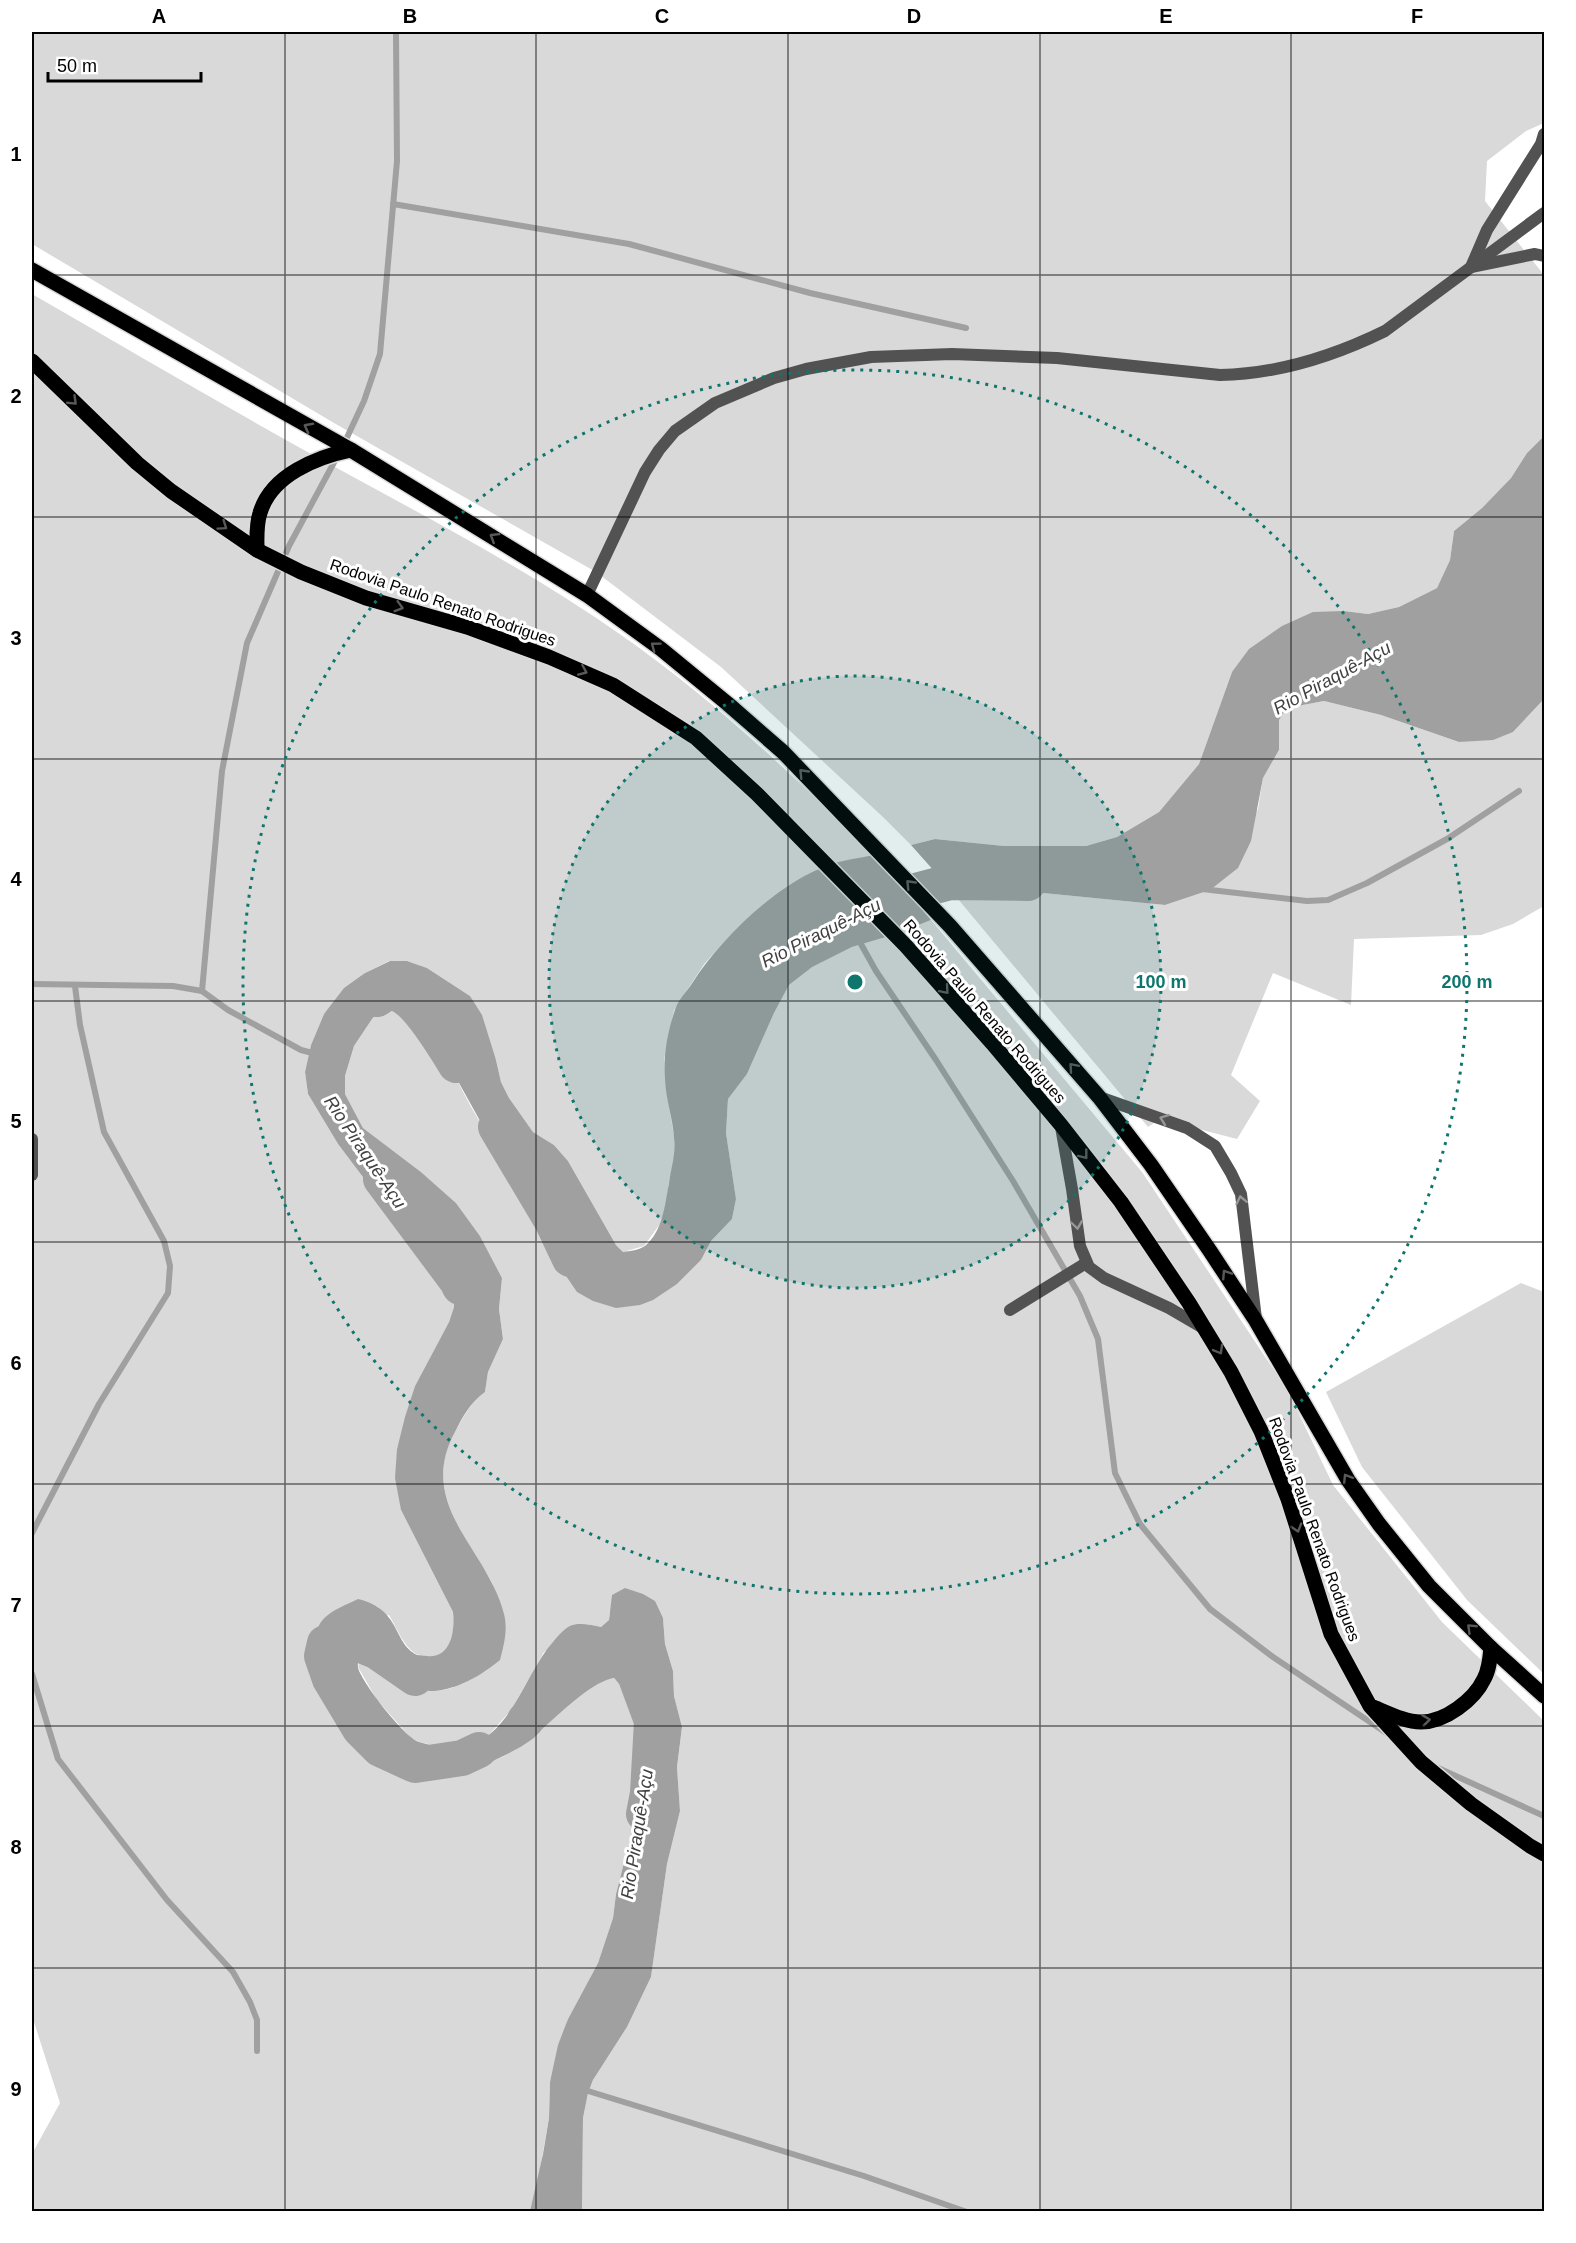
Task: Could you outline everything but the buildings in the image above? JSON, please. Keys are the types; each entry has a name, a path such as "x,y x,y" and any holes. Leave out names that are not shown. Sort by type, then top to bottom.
{"main road":[{"name":"Rodovia Paulo Renato Rodrigues","path":"32,270 351,450 586,595 661,649 783,752 950,926 1099,1097 1151,1165 1256,1321 1348,1480 1379,1524 1429,1586 1491,1648 1545,1696"},
{"name":"Rodovia Paulo Renato Rodrigues","path":"32,361 137,462 171,491 257,550 301,572 366,598 467,627 549,657 613,685 696,738 757,794 906,946 1061,1125 1121,1202 1207,1330 1261,1431 1288,1499 1331,1634 1370,1706 1421,1762 1471,1804 1545,1854"},
{"path":"257,550 257,524 266,498 292,474 310,462 351,450"},
{"path":"1370,1706 1406,1720 1419,1722 1442,1717 1459,1707 1484,1680 1490,1662 1491,1648"}],"street":[{"path":"1471,267 1487,231 1545,134"},
{"path":"586,595 645,472 658,450 675,431 715,404 774,378 806,369 871,357 952,354 1057,358 1179,372 1246,374 1291,366 1357,345 1385,332 1545,213"},
{"path":"1471,267 1535,254 1545,256"},
{"path":"1099,1097 1187,1128 1215,1146 1241,1194 1256,1321"},
{"path":"1061,1125 1080,1246 1086,1263 1095,1273 1104,1278 1169,1308 1207,1330"},
{"path":"32,1139 32,1175"},
{"path":"1010,1310 1086,1263"}],"shaded area":[{"path":"32,32 1544,32 1544,123 1526,131 1487,161 1485,201 1544,275 1544,436 1527,453 1511,478 1482,508 1454,531 1450,560 1437,588 1399,607 1368,614 1344,611 1232,672 1199,764 1159,812 1117,837 1086,846 1004,846 935,839 911,845 721,667 596,572 334,423 32,244"},
{"path":"32,294 251,420 477,545 588,612 658,662 722,714 784,769 874,855 830,865 771,898 704,964 674,1010 664,1059 675,1158 666,1207 660,1224 644,1246 623,1252 616,1245 568,1161 554,1145 533,1132 509,1098 470,996 427,968 407,961 389,961 365,973 324,1014 311,1045 305,1072 308,1094 338,1144 375,1193 410,1219 427,1241 454,1289 454,1307 449,1322 415,1386 397,1449 401,1510 453,1612 450,1641 443,1653 437,1656 416,1654 404,1642 389,1615 317,1638 364,1719 389,1740 413,1756 475,1769 504,1756 538,1735 552,1713 571,1669 580,1659 588,1656 627,1671 649,1691 650,1761 616,1894 613,1918 598,1963 568,2019 550,2082 549,2118 530,2211 32,2211 32,2154 60,2103 32,2016"},
{"path":"1544,699 1544,906 1513,924 1481,935 1354,939 1351,1005 1273,973 1231,1075 1260,1101 1237,1139 1160,1119 1148,1127 943,881 976,882 1033,892 1165,905 1210,890 1258,809 1263,778 1279,750 1279,720 1287,708 1324,701 1381,715 1459,742 1513,732"},
{"path":"931,920 1142,1172 1288,1391 1333,1485 1442,1622 1544,1721 1544,2211 582,2211 583,2118 588,2093 593,2080 627,2027 651,1977 667,1864 680,1811 677,1767 682,1727 674,1696 673,1671 665,1644 663,1618 610,1610 609,1620 601,1627 586,1624 544,1652 511,1710 487,1737 468,1746 450,1749 411,1738 377,1700 358,1667 364,1647 372,1646 405,1686 443,1690 459,1685 487,1670 494,1614 494,1588 452,1514 444,1483 444,1467 447,1450 464,1415 485,1392 488,1372 503,1339 499,1309 502,1278 480,1236 456,1203 421,1172 363,1128 345,1094 345,1076 354,1046 384,1006 398,1005 416,1009 431,1024 455,1076 489,1136 541,1191 548,1207 549,1229 677,1284 701,1260 711,1241 732,1219 736,1199 726,1133 728,1099 747,1074 789,985 811,967 852,947 896,934"},
{"path":"1521,1283 1544,1292 1544,1674 1467,1600 1362,1467 1326,1392"}],"water":[{"path":"1544,436 1544,699 1513,732 1493,740 1459,742 1381,715 1324,701 1287,708 1279,720 1279,750 1263,778 1251,841 1238,868 1210,890 1165,905 1033,892 976,882 943,881 911,845 935,839 1004,846 1086,846 1117,837 1159,812 1199,764 1232,672 1249,649 1282,626 1313,612 1344,611 1368,614 1399,607 1437,588 1450,560 1454,531 1482,508 1511,478 1527,453"},
{"path":"874,855 931,920 896,934 852,947 812,967 789,985 747,1074 728,1099 726,1133 736,1199 732,1219 711,1241 701,1260 677,1284 653,1300 640,1305 616,1308 593,1301 577,1292 553,1251 547,1204 540,1189 531,1177 506,1157 489,1137 427,1020 420,1012 405,1005 384,1006 354,1046 345,1076 345,1094 363,1128 421,1172 456,1203 480,1236 502,1278 499,1309 503,1339 488,1372 485,1392 467,1410 455,1432 445,1458 444,1483 449,1505 458,1526 496,1591 504,1614 506,1631 500,1660 460,1685 429,1691 405,1686 372,1646 364,1647 360,1657 358,1668 361,1676 385,1709 412,1738 437,1746 457,1748 468,1746 483,1739 496,1729 507,1716 543,1655 561,1633 577,1624 601,1627 609,1620 612,1595 625,1588 655,1601 663,1618 665,1644 673,1671 674,1696 682,1727 677,1767 680,1811 667,1864 651,1977 627,2027 593,2080 588,2093 583,2118 582,2211 530,2211 543,2154 549,2118 550,2082 558,2045 568,2019 598,1963 613,1918 616,1894 650,1761 649,1691 627,1671 588,1656 570,1674 549,1718 540,1732 531,1740 479,1768 463,1770 448,1768 415,1756 372,1727 350,1698 317,1638 320,1623 325,1618 337,1609 358,1599 382,1611 389,1618 403,1642 417,1655 435,1656 441,1653 450,1642 453,1612 401,1510 395,1478 397,1449 405,1417 415,1386 449,1322 454,1307 454,1289 427,1240 410,1219 375,1193 338,1144 308,1094 305,1072 311,1045 324,1014 344,988 365,973 390,961 407,961 427,968 470,996 482,1015 501,1082 509,1098 533,1132 554,1145 568,1161 616,1245 623,1252 640,1248 645,1246 656,1233 664,1208 673,1161 674,1138 666,1087 665,1063 669,1029 679,1000 735,930 771,898 810,873 829,865"}],"waterway":[{"path":"343,446 364,401 380,354 397,161 396,32"},
{"path":"393,204 629,244 810,293 966,328"},
{"path":"202,991 222,771 247,643 289,546 338,455"},
{"path":"1202,889 1307,901 1328,900 1367,883 1447,839 1519,791"},
{"name":"Rio Piraquê-Açu","path":"878,901 950,882 1028,883"},
{"path":"857,937 876,971 1013,1181 1080,1296 1098,1339 1115,1473 1140,1524 1210,1609 1273,1657 1388,1734"},
{"path":"32,984 173,986 202,991 228,1010 301,1050 316,1054"},
{"path":"32,1533 99,1404 168,1293 170,1266 164,1241 104,1132 80,1025 75,986"},
{"name":"Rio Piraquê-Açu","path":"377,999 385,994 395,993 412,1004 429,1024 456,1065"},
{"name":"Rio Piraquê-Açu","path":"496,1127 552,1221 570,1259"},
{"name":"Rio Piraquê-Açu","path":"381,1179 460,1287"},
{"name":"Rio Piraquê-Açu","path":"415,1678 376,1651 341,1637 325,1643 322,1656 330,1679 360,1729 380,1749 415,1765 462,1758 479,1750"},
{"name":"Rio Piraquê-Açu","path":"525,1720 558,1691 597,1664 610,1660 623,1660 635,1675 652,1721 648,1793 644,1814"},
{"path":"32,1674 58,1759 167,1900 233,1972 257,2020 257,2051"},
{"path":"1436,1767 1544,1816"},
{"path":"582,2091 864,2176 967,2212"}]}
